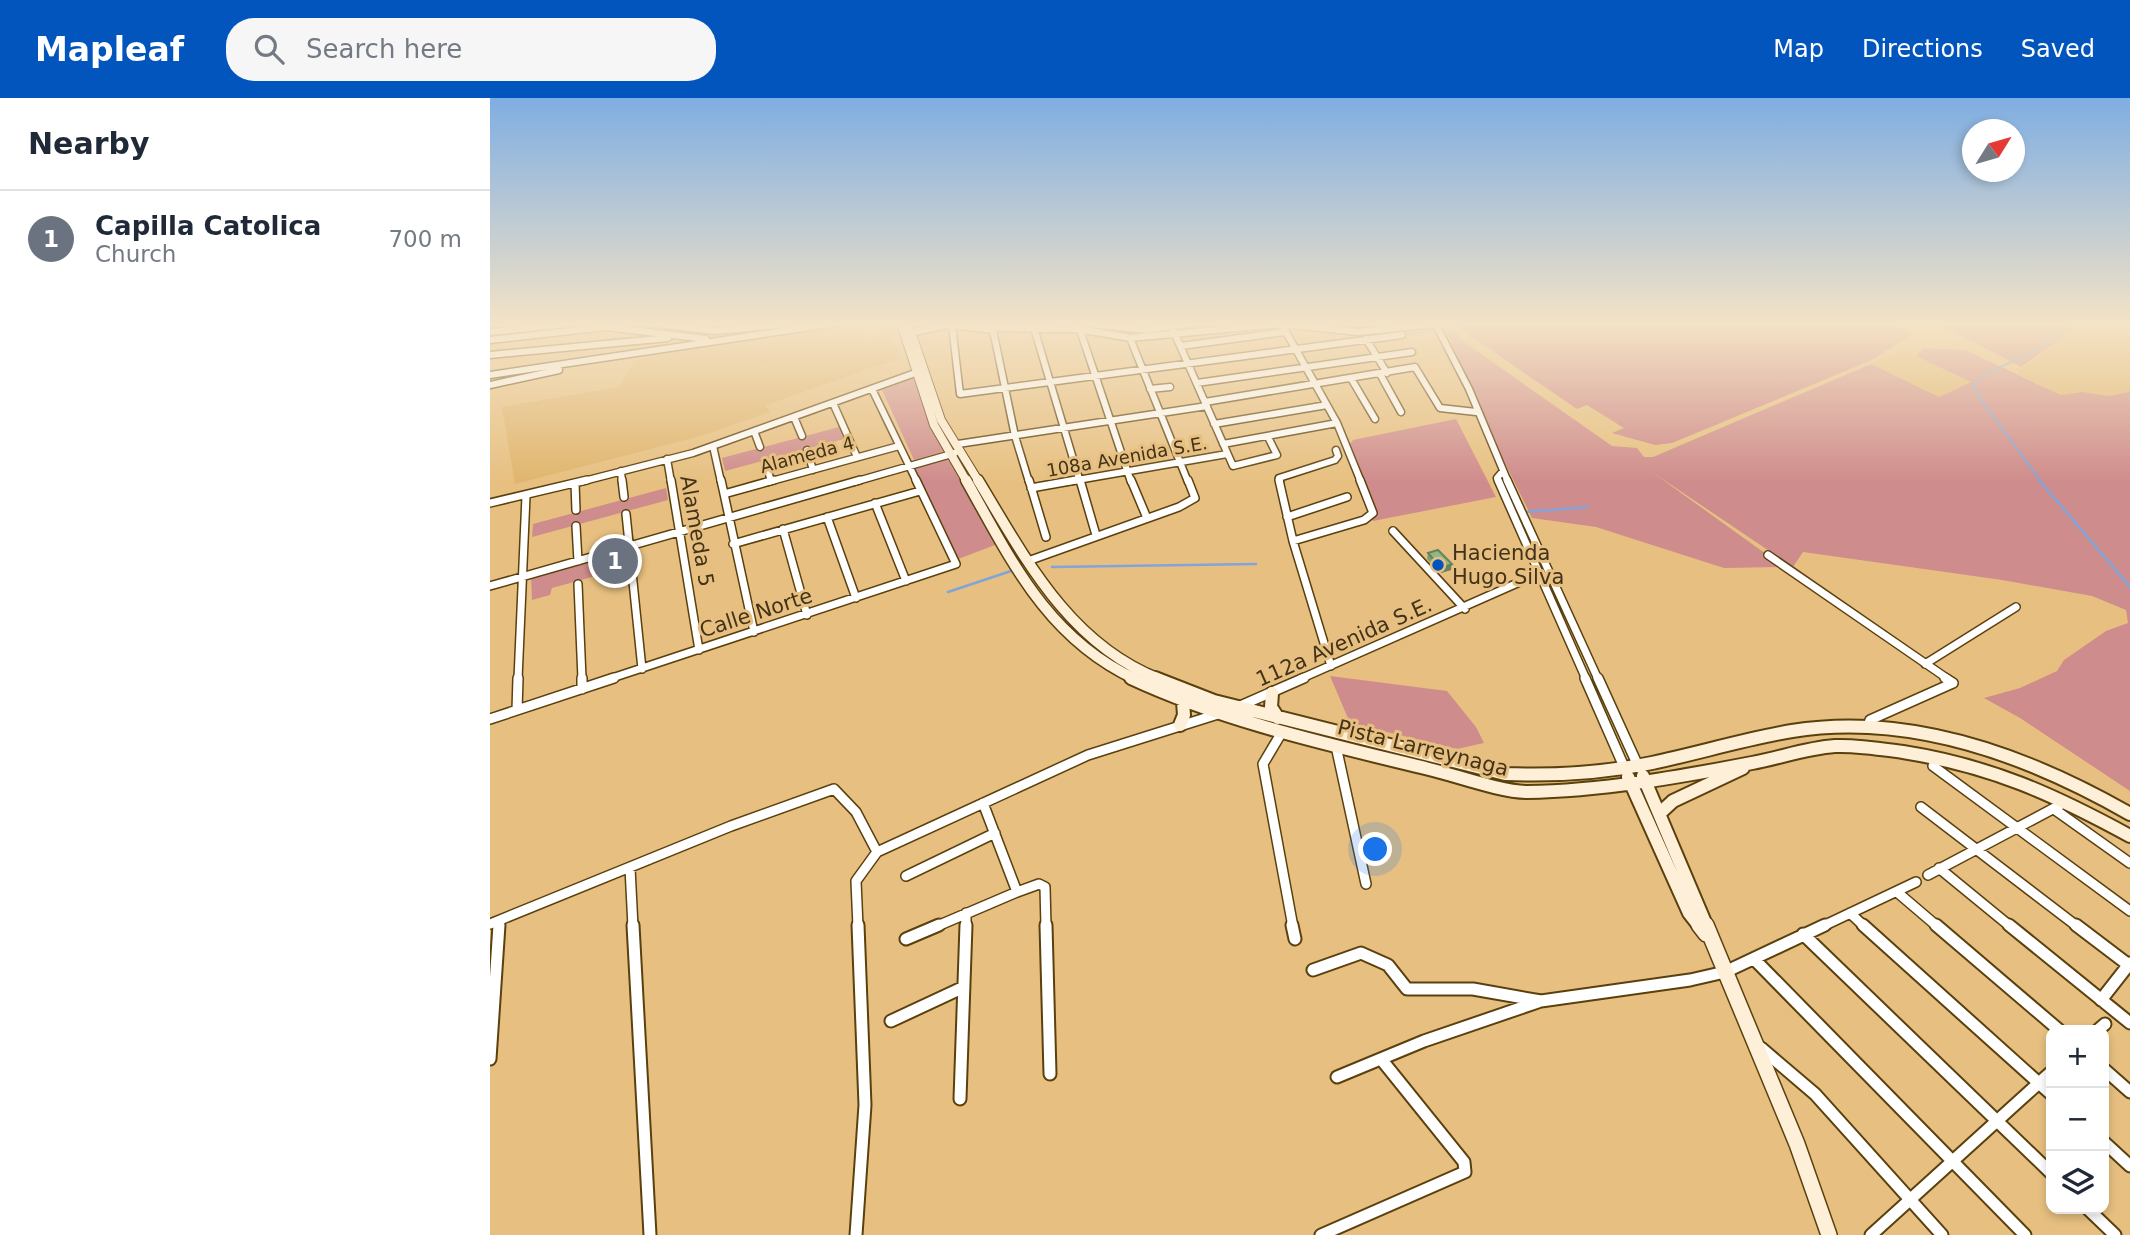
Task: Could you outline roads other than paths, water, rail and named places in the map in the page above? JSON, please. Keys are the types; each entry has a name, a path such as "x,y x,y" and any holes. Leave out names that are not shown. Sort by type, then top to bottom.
{"main road":[{"name":"Pista Larreynaga","path":"919,376 934,425 958,450 1055,602 1101,646 1170,685 1278,718 1505,774 1555,776 1639,768 1792,730 1868,727 1934,737 2003,755 2084,788 2130,814"},
{"name":"Pista Larreynaga","path":"928,376 938,412 1028,589 1064,632 1121,673 1183,702 1217,714 1282,733 1507,789 1541,792 1615,785 1638,786"},
{"path":"1272,693 1271,707 1278,718"},
{"path":"1180,725 1184,715 1183,702"},
{"path":"1638,786 1755,763 1805,750 1837,746 1875,748 1945,759 2006,776 2061,798 2130,836"},
{"path":"1660,813 1673,800 1755,763"},
{"path":"1639,768 1638,786 1689,913 1710,939"},
{"path":"1625,769 1660,813 1797,1144 1829,1235"}],"street":[{"path":"490,384 536,376"},
{"path":"490,503 526,496 713,446 907,376"},
{"path":"957,376 960,394 1086,376"},
{"path":"1002,376 1015,436 1046,537"},
{"path":"1047,376 1096,535"},
{"path":"1094,376 1147,518"},
{"path":"1028,561 1179,507 1195,498 1145,376"},
{"path":"1194,376 1233,466 1277,455 1268,437"},
{"path":"1197,383 1243,376"},
{"path":"1293,541 1364,520 1373,513 1327,405 1310,376"},
{"path":"490,586 909,467 958,450 1015,436 1372,376"},
{"path":"1384,376 1401,412"},
{"path":"1421,376 1440,408 1476,412"},
{"path":"1462,376 1476,412 1639,768"},
{"path":"1352,380 1374,419"},
{"path":"1150,389 1170,387"},
{"name":"Calle Norte","path":"490,719 956,564 872,389"},
{"path":"833,404 857,457"},
{"path":"1214,424 1327,405"},
{"path":"794,417 802,436"},
{"path":"1223,444 1335,424"},
{"path":"754,431 760,447"},
{"path":"713,446 754,632"},
{"name":"Alameda 4","path":"724,494 899,446"},
{"path":"807,450 813,470"},
{"path":"1331,666 1293,541 1279,478 1335,460 1338,456 1336,450"},
{"name":"108a Avenida S.E.","path":"1031,488 1227,454"},
{"name":"Alameda 5","path":"667,459 699,650"},
{"path":"765,461 771,481"},
{"path":"621,471 624,497"},
{"path":"1503,471 1497,478 1625,769"},
{"path":"575,483 576,510"},
{"path":"733,544 920,491"},
{"path":"517,710 526,496"},
{"path":"1287,517 1347,497"},
{"path":"875,503 906,581"},
{"path":"626,513 642,669"},
{"path":"827,517 856,597"},
{"path":"576,526 578,561"},
{"path":"783,529 807,615"},
{"path":"1393,531 1465,609"},
{"path":"1768,555 1952,683 1870,720 1868,727"},
{"name":"112a Avenida S.E.","path":"877,852 1088,755 1239,707 1465,609 1538,574"},
{"path":"578,584 582,689"},
{"path":"1925,664 2015,607"},
{"path":"1282,733 1263,764 1295,939"},
{"path":"1336,746 1366,884"},
{"path":"1933,766 2130,911"},
{"path":"490,1059 495,922 834,789 856,812 877,852 856,881 865,1105 856,1235"},
{"path":"983,803 1017,892"},
{"path":"1921,807 2130,964 2101,1000"},
{"path":"1928,875 2057,807 2130,863"},
{"path":"906,876 995,833"},
{"path":"630,868 650,1235"},
{"path":"1940,868 2130,1023"},
{"path":"1337,1077 1541,1001 1725,972 1916,881"},
{"path":"906,939 1017,892 1039,884 1045,887 1050,1074"},
{"path":"1897,892 2053,1025"},
{"path":"960,1099 966,913"},
{"path":"1850,913 2046,1089"},
{"path":"1803,934 2046,1168"},
{"path":"1313,970 1361,953 1388,965 1407,989 1473,989 1541,1001"},
{"path":"1755,959 2025,1235"},
{"path":"891,1021 964,987"},
{"path":"1756,1044 1815,1094 1942,1235"},
{"path":"1321,1235 1465,1172 1459,1156 1381,1059"},
{"path":"2109,1073 2130,1092"},
{"path":"1871,1235 2046,1077"},
{"path":"2109,1148 2130,1167"},
{"path":"2093,1214 2115,1235"}],"waterway":[{"path":"1983,376 1973,388 2041,482"},
{"path":"2039,480 2130,587"},
{"path":"1525,512 1587,507"},
{"path":"1052,567 1256,564"},
{"path":"948,592 1011,571"}],"place":[{"name":"Capilla Catolica","path":"615,561"},
{"name":"Hacienda Hugo Silva","path":"1438,565"}]}
